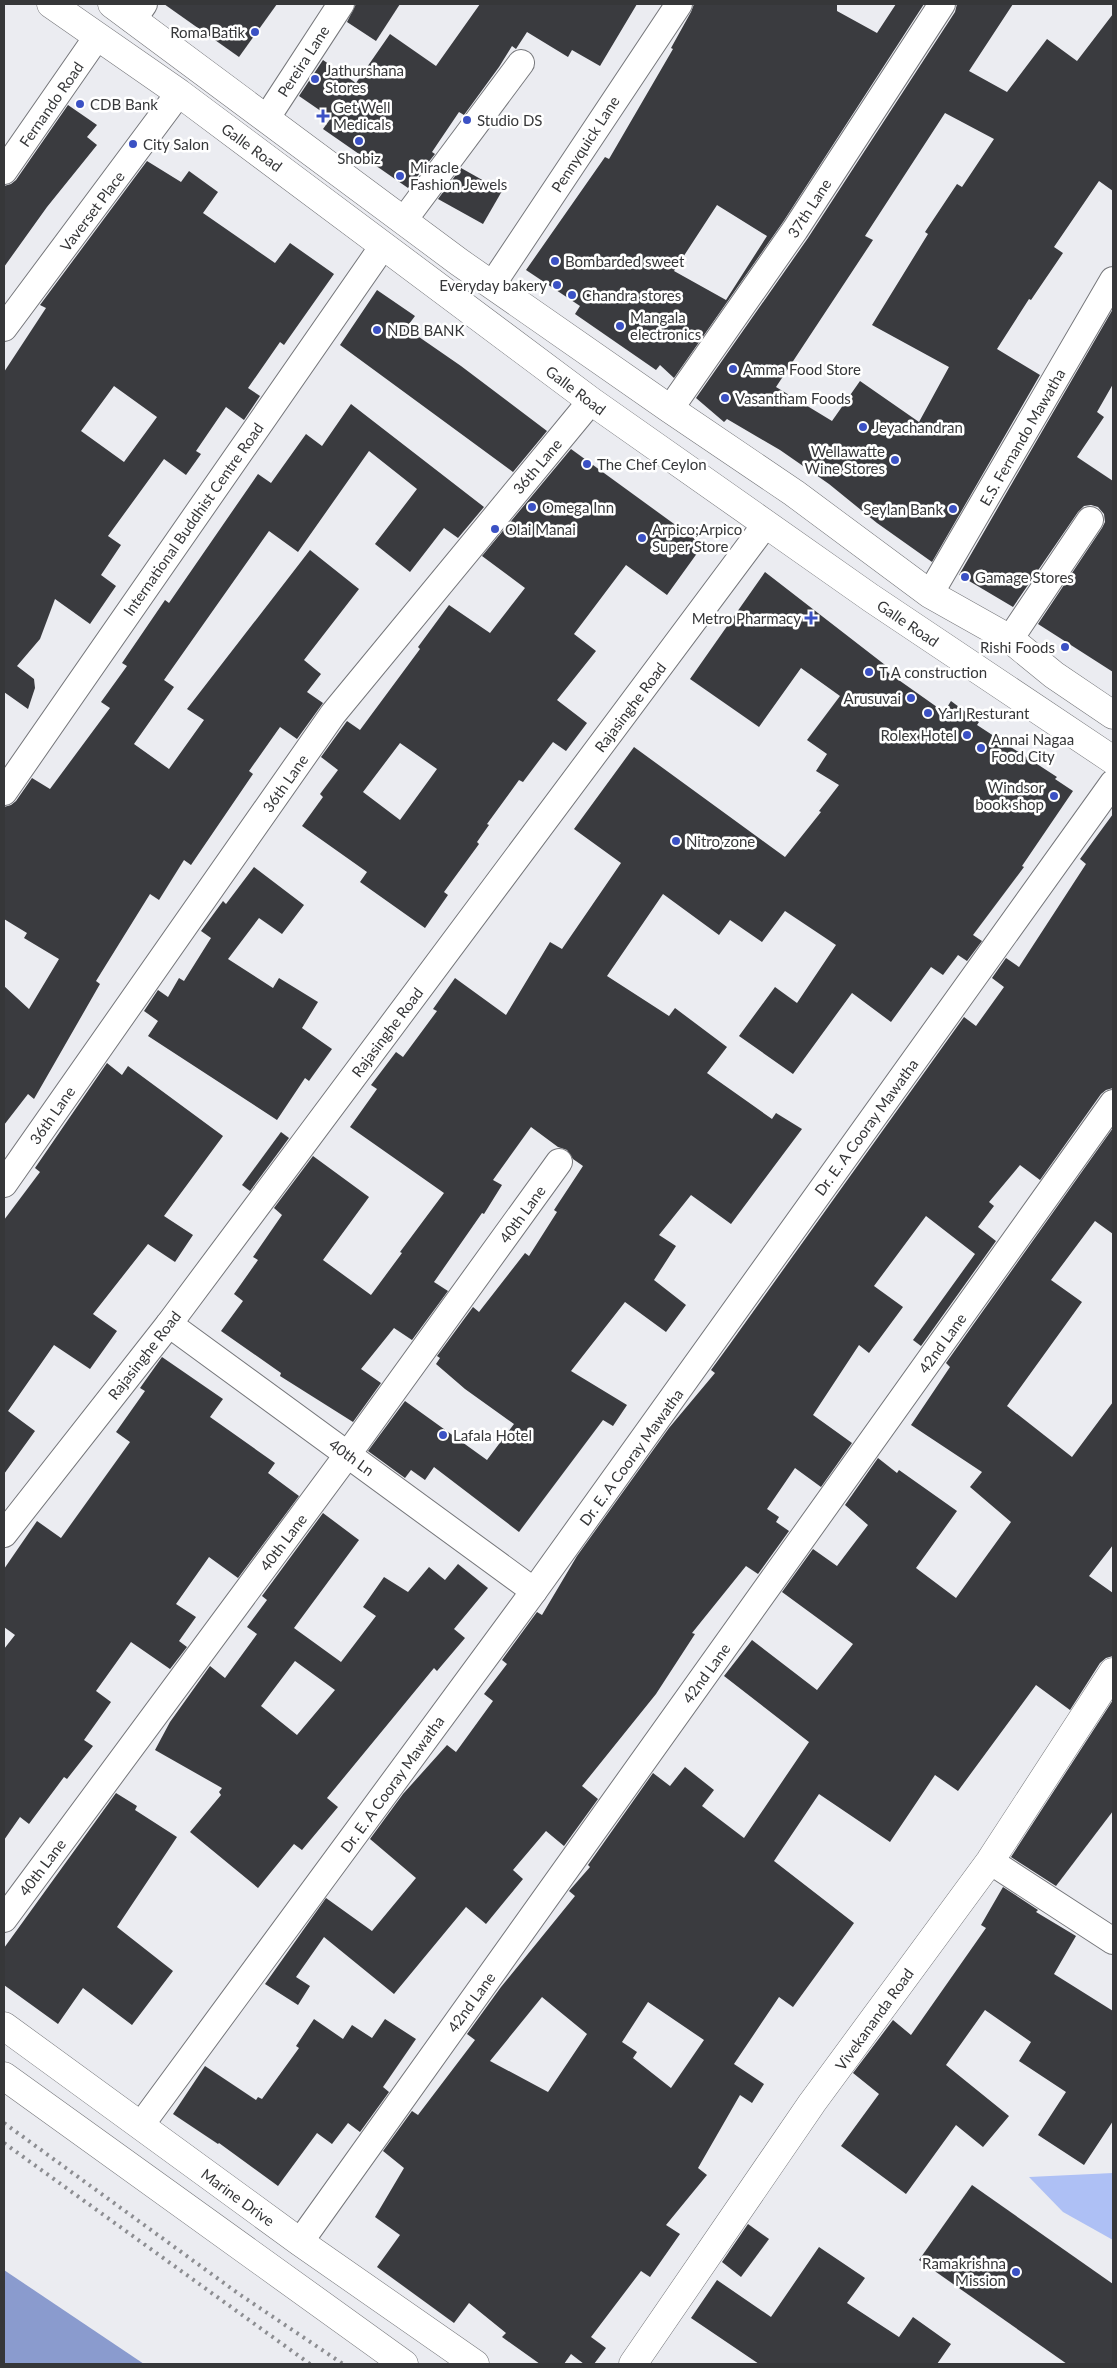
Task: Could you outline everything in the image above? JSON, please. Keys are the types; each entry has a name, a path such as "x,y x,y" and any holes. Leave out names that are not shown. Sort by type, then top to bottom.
{"main road":[{"name":"Galle Road","path":"51,4 179,93 591,401 765,525 972,666 1033,704 1113,760"},
{"name":"Galle Road","path":"130,9 266,119 492,285 794,493 930,594 1010,639 1054,675 1113,715"},
{"name":"Vivekananda Road","path":"632,2364 812,2103 990,1861 1113,1672"},
{"name":"Marine Drive","path":"4,2026 300,2242 474,2364"},
{"path":"4,2076 404,2364"}],"street":[{"name":"Pereira Lane","path":"266,119 340,4"},
{"name":"Pennyquick Lane","path":"492,285 637,64 679,4"},
{"name":"37th Lane","path":"670,409 795,230 942,4"},
{"name":"Fernando Road","path":"4,171 97,37"},
{"path":"404,220 521,63"},
{"name":"Vaverset Place","path":"4,328 179,93"},
{"name":"International Buddhist Centre Road","path":"4,792 383,246"},
{"name":"E.S. Fernando Mawatha","path":"930,594 1113,280"},
{"name":"36th Lane","path":"4,1184 333,714 591,401"},
{"path":"1010,639 1090,520"},
{"name":"Rajasinghe Road","path":"4,1534 169,1324 765,525"},
{"name":"Dr. E. A Cooray Mawatha","path":"141,2125 534,1591 1113,783"},
{"name":"42nd Lane","path":"300,2242 1113,1103"},
{"name":"40th Lane","path":"4,1919 348,1454 559,1162"},
{"name":"40th Ln","path":"169,1324 534,1591"},
{"path":"990,1861 1113,1940"}],"shaded area":[{"path":"1113,2173 1113,2240 1063,2212 1029,2177"},
{"path":"4,2270 144,2364 4,2364"}],"building":[{"path":"164,4 277,4 239,57"},
{"path":"356,4 400,4 376,41 347,22"},
{"path":"480,4 637,4 600,66 572,50 568,57 527,32 516,49 512,46 464,115 459,112 432,152 435,154 408,188 323,129 331,118 299,96 323,60 356,83 390,34 436,66"},
{"path":"694,4 837,4 837,11 877,33 896,4 924,4 783,222 674,378 660,365 656,370 575,314 580,306 526,270 605,157 609,159 673,49 671,48","holes":["717,205 767,236 726,300 674,271"]},
{"path":"957,4 1013,4 969,71 1007,92 1047,39 1077,61 1113,14 1113,191 1099,181 1054,247 1063,253 1031,300 1029,299 997,349 1040,375 932,562 877,523 829,484 780,450 727,419 724,422 696,398 808,238 955,12","holes":["945,113 994,139 962,187 957,184 925,232 928,234 872,325 949,367 919,422 860,381 832,421 776,387 873,240 865,236"]},
{"path":"68,105 97,125 87,137 97,145 47,207 4,267 4,186 16,180"},
{"path":"147,161 181,182 189,171 218,192 203,213 275,263 290,243 334,274 284,345 280,342 248,388 260,396 244,420 226,407 196,451 201,454 186,475 164,459 108,536 121,545 101,575 116,586 90,624 55,599 40,639 17,666 34,679 35,688 28,709 4,692 4,372 46,308 40,305","holes":["114,386 157,417 124,462 81,431"]},
{"path":"461,168 502,191 483,224 438,199"},
{"path":"377,290 415,316 406,328 461,366 547,431 513,472 340,345"},
{"path":"1113,309 1113,384 1097,412 1104,417 1077,457 1113,481 1113,672 1038,624 1102,528 1105,522 1104,514 1098,507 1084,506 1078,512 1013,607 959,575"},
{"path":"351,404 484,507 458,538 444,528 410,572 375,544 417,489 369,451 298,552 269,531 164,680 174,687 134,744 169,769 204,720 187,709 310,550 359,589 304,660 321,674 307,692 323,703 297,739 280,727 249,771 253,774 191,865 184,860 159,900 150,894 96,981 100,984 34,1099 28,1094 4,1125 4,986 29,1009 59,959 24,938 27,933 4,919 4,807 16,801 32,778 50,789 110,708 101,702 127,666 122,663 165,600 169,603 258,474 271,483 306,434 322,446"},
{"path":"571,449 703,545 667,595 626,565 574,634 596,651 557,700 587,723 566,751 553,742 523,782 519,780 487,824 489,825 477,842 479,844 444,892 448,895 425,928 360,882 367,872 302,826 323,797 320,794 338,770 321,757 347,721 360,730 420,649 418,647 449,605 490,633 525,588 482,556","holes":["400,743 437,769 400,820 363,792"]},
{"path":"765,572 889,668 886,671 944,712 951,701 979,722 977,725 1057,777 1055,779 1073,791 1022,866 1024,867 973,935 982,941 967,961 958,955 943,975 931,967 891,1022 852,993 793,1074 739,1036 775,987 797,1003 836,945 785,911 762,942 730,920 719,935 663,894 607,976 669,1016 675,1008 727,1047 707,1073 772,1119 776,1113 802,1129 731,1224 691,1195 659,1235 676,1246 654,1280 686,1305 666,1332 625,1302 571,1371 627,1405 613,1426 603,1420 519,1532 434,1467 425,1480 411,1470 405,1478 368,1451 405,1401 487,1460 514,1424 465,1389 436,1364 440,1358 437,1356 473,1307 479,1312 525,1253 529,1256 557,1212 554,1210 583,1166 573,1159 567,1150 558,1147 531,1127 493,1180 502,1185 484,1214 482,1213 434,1282 448,1291 412,1340 394,1328 361,1369 381,1383 353,1422 280,1376 281,1373 221,1331 243,1301 234,1294 258,1260 253,1257 282,1215 274,1208 313,1156 369,1197 323,1260 371,1295 402,1253 400,1252 444,1193 350,1127 377,1089 371,1085 396,1052 403,1057 437,1011 433,1009 455,978 506,1015 550,942 562,949 621,863 574,829 634,747 785,857 821,812 819,811 839,785 816,771 827,754 807,740 840,696 801,668 759,727 690,679"},
{"path":"1113,814 1113,1088 1101,1094 1040,1180 1020,1165 989,1202 994,1206 978,1227 996,1241 921,1346 913,1340 975,1254 926,1216 874,1286 903,1307 869,1353 859,1345 813,1415 852,1443 821,1487 795,1468 767,1509 779,1517 776,1522 789,1531 758,1574 746,1566 692,1633 695,1634 656,1694 582,1786 598,1799 564,1846 546,1831 513,1870 523,1879 486,1924 466,1907 394,1994 324,1937 296,1977 310,1986 298,2005 265,1984 326,1898 372,1931 416,1878 370,1839 403,1794 447,1745 456,1752 493,1701 484,1694 507,1664 502,1660 537,1612 542,1615 577,1556 669,1428 715,1373 711,1370 964,1017 976,1026 1004,987 992,978 1006,958 1019,967 1086,864 1080,859"},
{"path":"254,867 304,905 282,934 259,918 228,959 273,988 279,978 318,1002 302,1028 332,1049 309,1081 305,1078 277,1120 148,1036 158,1021 144,1011 158,990 168,997 179,978 184,981 211,938 201,931 223,901 226,904"},
{"path":"107,1063 122,1075 128,1066 223,1136 164,1216 193,1235 175,1262 148,1244 93,1314 117,1331 90,1369 54,1345 8,1411 35,1431 4,1474 4,1220 40,1172 35,1168"},
{"path":"1113,1128 1113,1234 1095,1221 1051,1280 1082,1302 1007,1406 1072,1457 1113,1402 1113,1545 1089,1576 1113,1593 1113,1656 1106,1658 1100,1663 1070,1710 1036,1685 958,1791 935,1775 890,1842 819,1794 774,1861 854,1923 793,2007 779,1997 734,2064 764,2084 752,2103 740,2095 698,2168 707,2175 666,2225 680,2234 650,2277 641,2271 591,2337 606,2348 594,2364 584,2364 571,2354 564,2364 540,2364 502,2337 506,2333 469,2303 454,2323 377,2267 400,2235 375,2217 404,2168 383,2151 412,2111 418,2115 475,2040 467,2034 501,1987 575,1896 569,1891 590,1867 588,1865 653,1773 670,1786 685,1767 714,1790 702,1806 744,1838 809,1742 724,1676 752,1640 817,1690 853,1644 782,1592 813,1549 837,1566 868,1525 845,1505 878,1458 897,1473 899,1470 957,1511 916,1568 956,1598 1011,1522 970,1487 982,1472 911,1425 950,1367 946,1363","holes":["542,1997 587,2034 548,2092 490,2061","648,2002 704,2040 671,2088 633,2058 637,2052 622,2042"]},
{"path":"281,1132 289,1138 250,1191 242,1185"},
{"path":"162,1357 223,1399 210,1417 275,1463 268,1473 299,1496 238,1578 209,1557 176,1604 196,1617 179,1641 187,1647 170,1669 131,1642 96,1691 111,1702 84,1740 93,1746 67,1779 64,1777 29,1824 20,1817 4,1840 4,1649 15,1635 4,1627 4,1569 37,1521 61,1538 130,1442 116,1432 145,1391 140,1388"},
{"path":"323,1513 359,1540 294,1628 341,1662 376,1616 363,1607 384,1577 408,1592 429,1567 445,1580 458,1564 488,1588 454,1629 465,1638 437,1671 434,1668 327,1798 338,1807 302,1850 294,1844 258,1888 190,1832 221,1795 219,1792 222,1788 155,1750 170,1722 210,1666 225,1678 257,1634 247,1627 267,1600 262,1596","holes":["295,1661 335,1690 297,1735 261,1706"]},
{"path":"1113,1700 1113,1811 1056,1886 1011,1857"},
{"path":"116,1793 137,1806 135,1810 177,1837 117,1927 173,1971 132,2025 83,1988 58,2024 4,1985 4,1948"},
{"path":"1003,1887 1038,1910 1036,1912 1076,1936 1054,1974 1113,2011 1113,2121 1084,2165 1038,2135 1066,2092 1019,2061 1031,2042 985,2010 946,2065 1009,2116 983,2147 956,2125 906,2194 841,2146 879,2094 853,2073 893,2020 911,2035 986,1928 981,1925"},
{"path":"314,2019 343,2039 352,2025 372,2038 385,2019 416,2039 383,2087 389,2092 360,2132 348,2123 332,2144 317,2133 278,2186 219,2143 173,2114 205,2066 256,2100 258,2097 262,2099 299,2048 296,2046"},
{"name":"Ramakrishna Mission","path":"972,2185 1113,2284 1113,2364 1067,2364 919,2260"},
{"path":"748,2224 769,2239 741,2277 722,2262"},
{"path":"819,2247 865,2278 847,2303 899,2337 913,2317 951,2344 937,2364 759,2364 691,2318 717,2280 771,2317"}],"railway":[{"path":"4,2123 239,2294 343,2364"},
{"path":"4,2143 310,2364"}],"place":[{"name":"Roma Batik","path":"255,32"},
{"name":"Jathurshana Stores","path":"315,79"},
{"name":"CDB Bank","path":"80,104"},
{"name":"Get Well Medicals","path":"323,116"},
{"name":"Studio DS","path":"467,120"},
{"name":"Shobiz","path":"359,141"},
{"name":"City Salon","path":"133,144"},
{"name":"Miracle Fashion Jewels","path":"400,176"},
{"name":"Bombarded sweet","path":"555,261"},
{"name":"Everyday bakery","path":"557,285"},
{"name":"Chandra stores","path":"572,295"},
{"name":"Mangala electronics","path":"620,326"},
{"name":"NDB BANK","path":"377,330"},
{"name":"Amma Food Store","path":"733,369"},
{"name":"Vasantham Foods","path":"725,398"},
{"name":"Jeyachandran","path":"863,427"},
{"name":"Wellawatte Wine Stores","path":"895,460"},
{"name":"The Chef Ceylon","path":"587,464"},
{"name":"Omega Inn","path":"532,507"},
{"name":"Seylan Bank","path":"953,509"},
{"name":"Olai Manai","path":"495,529"},
{"name":"Arpico;Arpico Super Store","path":"642,538"},
{"name":"Gamage Stores","path":"965,577"},
{"name":"Metro Pharmacy","path":"811,618"},
{"name":"Rishi Foods","path":"1065,647"},
{"name":"T A construction","path":"869,672"},
{"name":"Arusuvai","path":"911,698"},
{"name":"Yarl Resturant","path":"928,713"},
{"name":"Rolex Hotel","path":"967,735"},
{"name":"Annai Nagaa Food City","path":"981,748"},
{"name":"Windsor book shop","path":"1054,796"},
{"name":"Nitro zone","path":"676,841"},
{"name":"Lafala Hotel","path":"443,1435"},
{"name":"Ramakrishna Mission","path":"1016,2272"}]}
